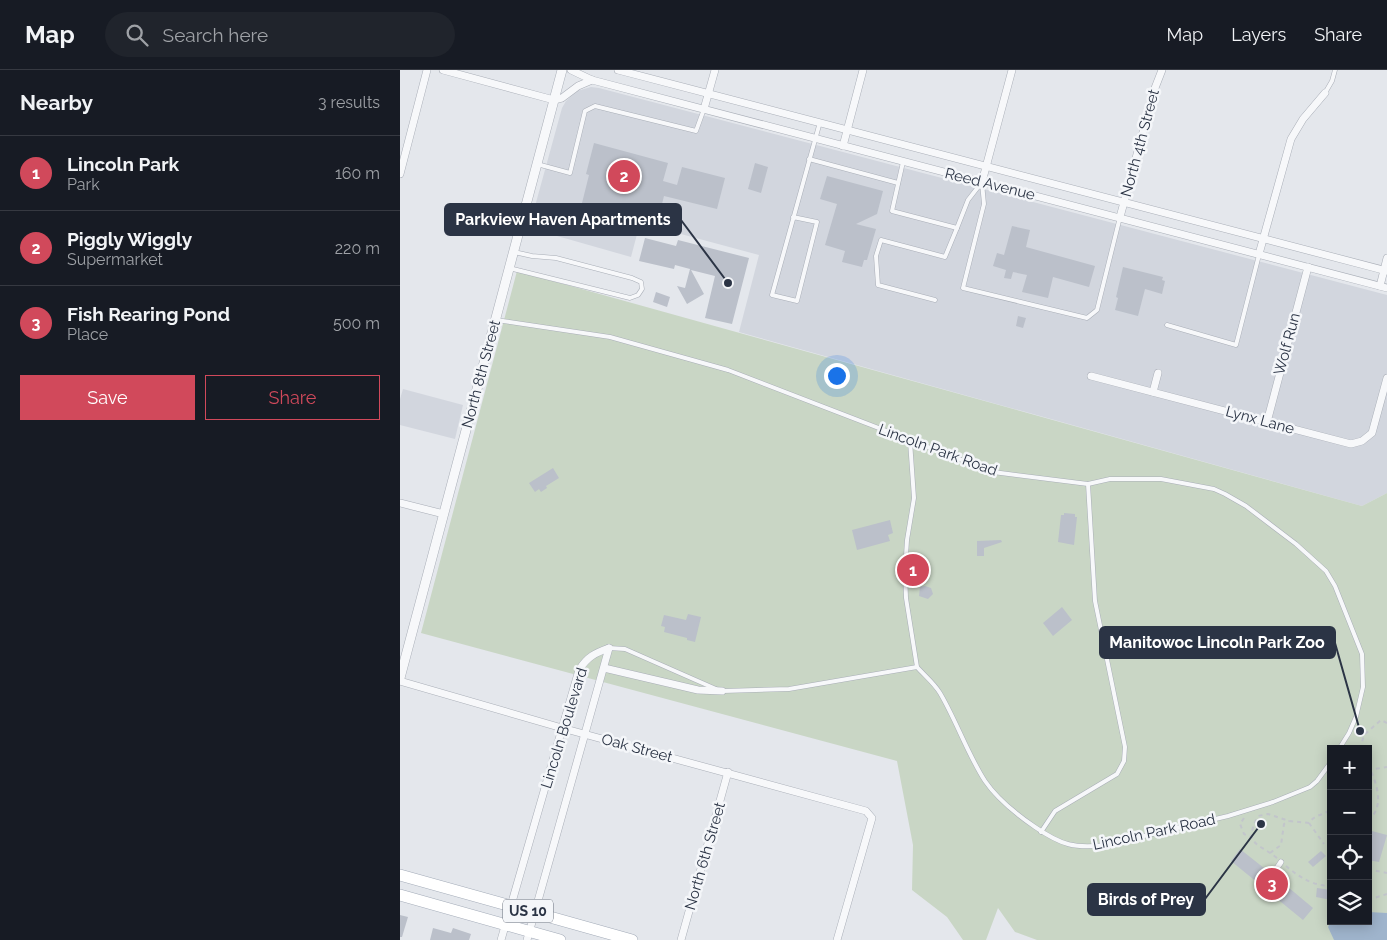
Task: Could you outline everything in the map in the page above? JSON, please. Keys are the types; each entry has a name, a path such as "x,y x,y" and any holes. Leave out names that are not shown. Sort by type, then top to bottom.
{"main road":[{"name":"US 10","path":"400,875 632,940"},
{"name":"US 10","path":"400,895 506,925 528,936 560,940"}],"street":[{"path":"400,174 427,70"},
{"path":"443,70 554,100 562,98 578,86 592,80"},
{"name":"North 8th Street","path":"400,680 562,70"},
{"name":"Reed Avenue","path":"571,70 592,80 1383,287"},
{"name":"Reed Avenue","path":"618,70 640,73 708,93 1385,271"},
{"path":"704,108 715,70"},
{"path":"843,146 863,70"},
{"path":"982,182 1012,70"},
{"name":"North 4th Street","path":"1120,218 1155,88 1162,70"},
{"path":"1259,254 1291,139 1303,119 1325,92"},
{"path":"1383,287 1387,258"},
{"name":"Wolf Run","path":"1267,422 1308,267"},
{"path":"1153,392 1158,373"},
{"name":"Lynx Lane","path":"1091,376 1346,443 1358,443 1369,436 1374,429 1387,378"},
{"path":"400,502 444,514"},
{"name":"Lincoln Boulevard","path":"528,936 609,648"},
{"name":"Lincoln Boulevard","path":"502,940 579,670 592,654 609,648"},
{"path":"604,668 698,690 722,691"},
{"name":"Oak Street","path":"400,680 562,728 866,811 872,818 837,940"},
{"name":"North 6th Street","path":"681,940 728,772"},
{"path":"1273,874 1281,862"}],"lane":[{"path":"1325,92 1332,81 1335,70"},
{"path":"537,164 570,173 586,111 594,106 696,131 704,108"},
{"path":"793,217 817,222 797,301 772,294 793,217 815,138 820,122"},
{"path":"809,160 898,183"},
{"path":"903,162 892,211 956,228"},
{"path":"982,182 984,204 963,288 1087,318 1097,310 1120,218"},
{"path":"935,300 878,284 876,256 881,240 945,257 968,200 982,182"},
{"path":"510,268 630,298 638,295 642,289 641,282 632,278 556,258 514,252"},
{"path":"1167,325 1236,345 1259,254"},
{"name":"Lincoln Park Road","path":"496,320 610,337 728,370 994,472 1088,484 1110,479 1161,479 1214,489 1246,506 1296,544 1326,571 1335,586 1362,654 1363,687 1356,716 1342,745"},
{"path":"609,648 625,649 722,691 789,689 917,667 906,598 905,571 907,540 914,498 910,441"},
{"path":"1041,832 1055,811 1117,774 1124,761 1125,747 1095,601 1088,484"},
{"name":"Lincoln Park Road","path":"917,667 939,691 984,780 1000,800 1041,832 1058,842 1090,847 1228,816 1273,802 1310,787 1327,767"}],"path":[{"path":"1361,745 1364,736 1381,720 1387,723"},
{"path":"1372,770 1387,767"},
{"path":"1372,775 1376,781 1378,797 1377,810 1372,817"},
{"path":"1372,782 1376,781"},
{"path":"1309,823 1314,817 1327,812"},
{"path":"1252,816 1268,814 1289,822 1309,823"},
{"path":"1245,816 1240,824 1244,834 1251,837"},
{"path":"1258,816 1252,828 1251,837 1254,843 1270,853 1300,878 1327,885"},
{"path":"1270,853 1281,845 1284,824 1289,822"},
{"path":"1309,823 1324,844"},
{"path":"1372,870 1387,873"},
{"path":"1372,898 1387,894"}],"shaded area":[{"path":"591,87 1387,295 1387,493 1362,506 739,332 759,255 640,223 631,257 529,228 562,108 566,101 577,91"},
{"path":"403,389 463,405 455,439 400,425 400,399"}],"green space":[{"path":"517,271 1362,506 1387,493 1387,940 1037,940 1015,932 998,908 986,940 963,940 947,917 912,890 913,845 897,761 421,633"}],"water":[{"path":"1372,912 1387,913 1387,940 1334,940 1328,927 1329,925 1372,925"}],"building":[{"path":"594,143 668,163 663,181 677,185 682,167 725,178 717,209 664,196 658,220 639,215 637,222 581,207 589,175 586,174"},
{"path":"755,163 768,167 761,193 748,189"},
{"path":"827,176 883,191 877,214 856,224 876,229 867,260 864,260 862,267 842,262 845,251 825,245 837,204 820,199"},
{"path":"1012,226 1030,230 1026,247 1095,266 1089,287 1053,277 1048,298 1022,292 1027,275 1013,272 1011,279 1004,278 1006,270 993,266 997,253 1004,255"},
{"path":"645,238 676,246 678,240 749,258 732,324 705,318 715,276 691,270 704,294 687,304 677,286 685,288 690,269 675,265 674,269 639,261"},
{"path":"1123,267 1163,277 1162,280 1165,281 1162,294 1145,289 1138,316 1115,310"},
{"path":"656,292 670,297 667,307 653,302"},
{"path":"1018,316 1026,318 1023,328 1016,326"},
{"path":"553,468 559,478 546,486 547,488 541,492 539,489 535,492 529,483"},
{"path":"1064,513 1075,514 1075,517 1077,517 1074,545 1058,542 1061,515 1064,515"},
{"path":"890,520 893,533 888,535 890,541 857,550 852,530"},
{"path":"1001,540 1002,542 984,548 984,556 977,556 977,541"},
{"path":"920,587 931,588 933,594 928,599 919,596"},
{"path":"1062,607 1072,620 1053,636 1043,623"},
{"path":"688,614 701,617 695,642 664,632 665,627 661,626 664,615 686,620"},
{"path":"1372,831 1387,835 1379,862 1372,861"},
{"path":"1240,849 1269,872 1270,877 1276,877 1313,908 1303,920 1231,861"},
{"path":"1321,851 1326,856 1313,867 1308,862"},
{"path":"1317,888 1327,889 1327,899 1316,897"},
{"path":"400,915 408,917 402,937 400,937"},
{"path":"433,928 451,933 453,928 471,934 469,940 430,940"}],"place":[{"name":"Piggly Wiggly","path":"624,176"},
{"name":"Parkview Haven Apartments","path":"728,283"},
{"name":"Lincoln Park","path":"913,570"},
{"name":"Manitowoc Lincoln Park Zoo","path":"1360,731"},
{"name":"Birds of Prey","path":"1261,824"},
{"name":"Fish Rearing Pond","path":"1272,884"}]}
